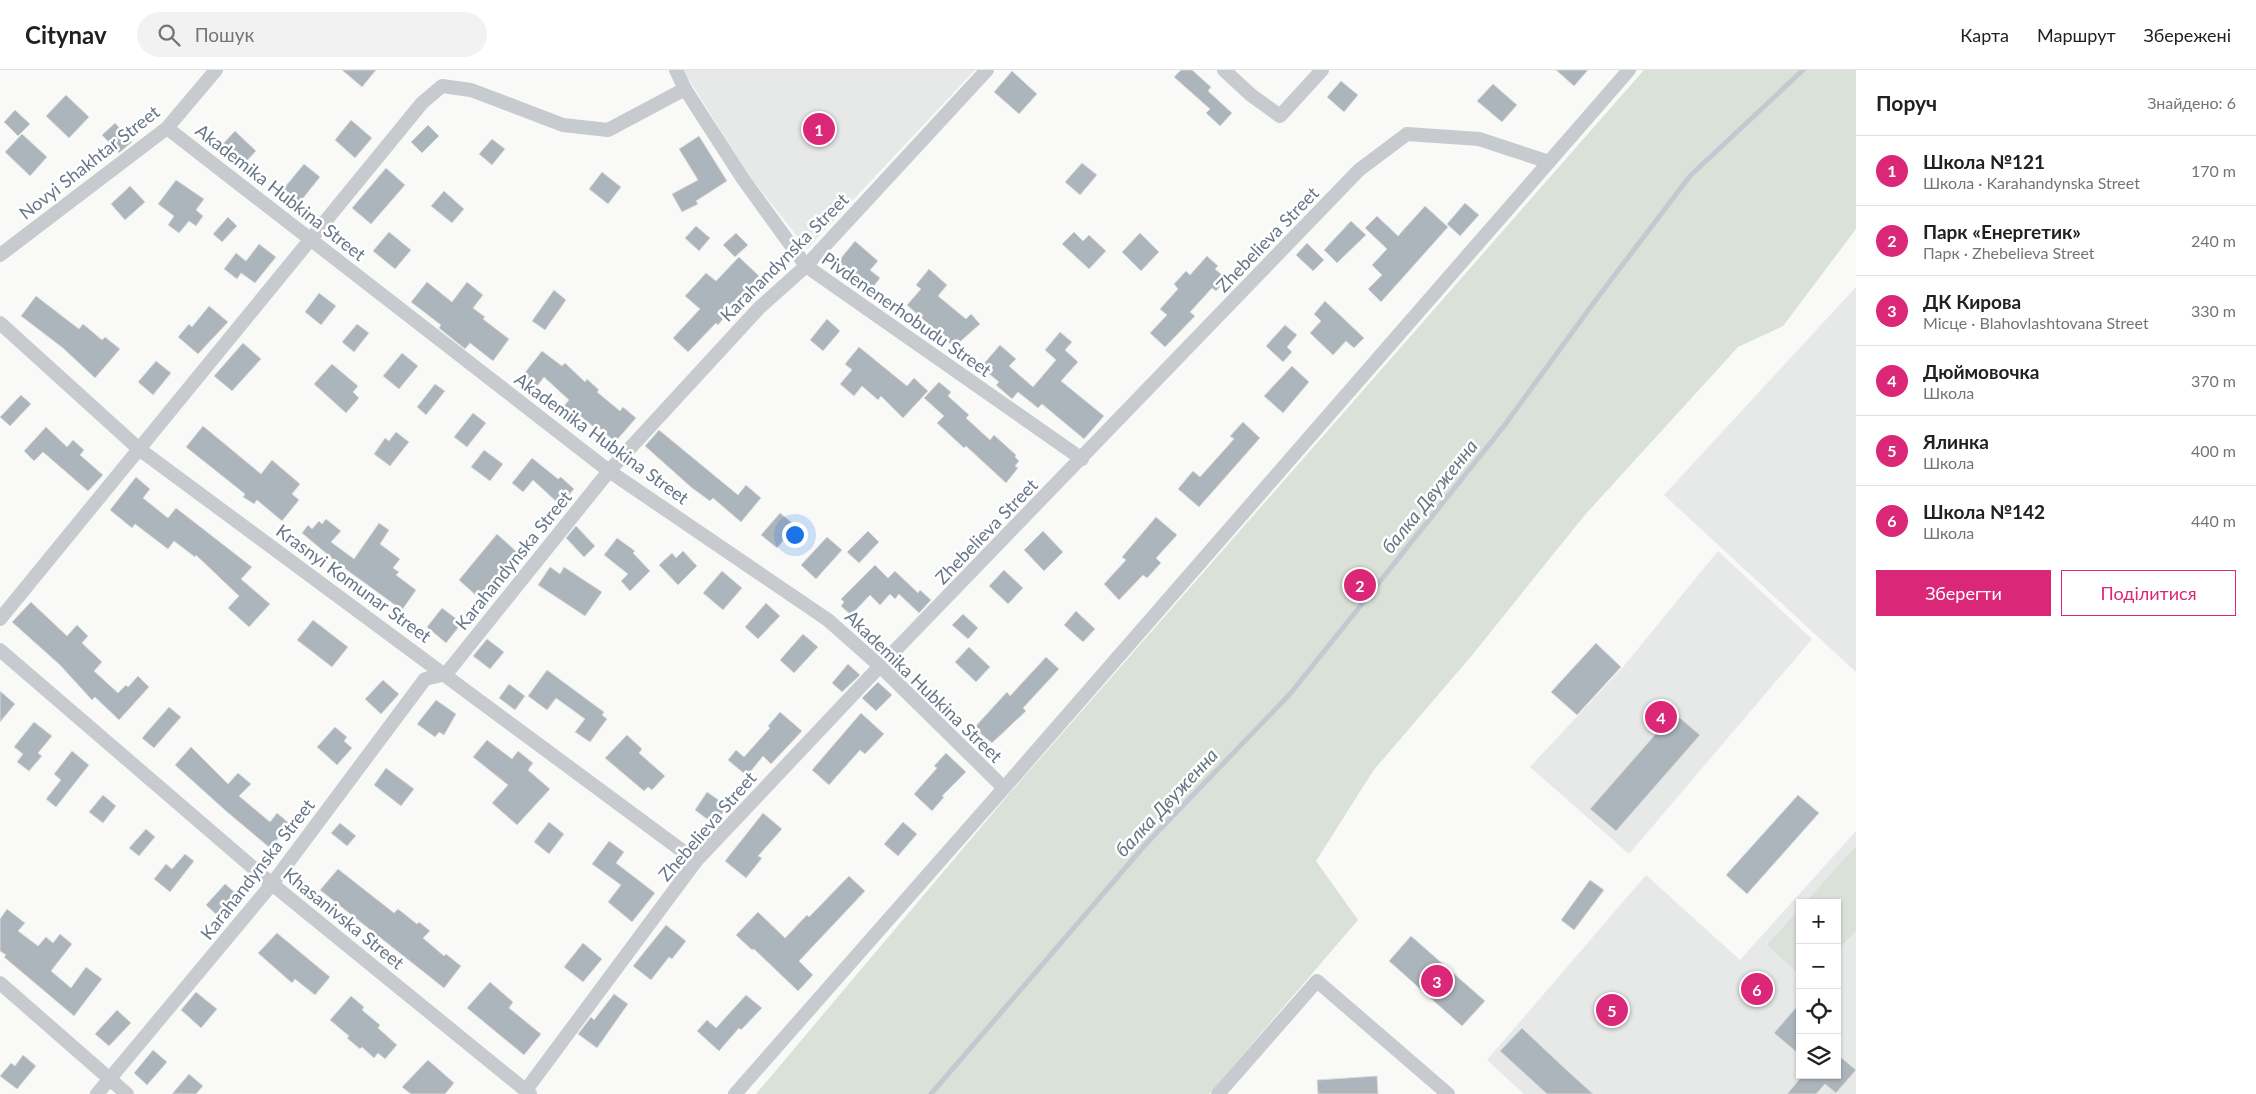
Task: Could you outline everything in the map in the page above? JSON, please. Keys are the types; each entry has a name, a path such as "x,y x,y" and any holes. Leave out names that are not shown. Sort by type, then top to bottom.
{"street":[{"name":"Novyi Shakhtar Street","path":"0,255 167,128 216,70"},
{"name":"Pivdenenerhobudu Street","path":"676,70 685,88 743,179 806,266 1082,459"},
{"name":"Karahandynska Street","path":"97,1094 272,884 425,679 446,674 609,471 759,308 806,266 987,70"},
{"path":"1224,70 1251,95 1280,116 1322,70"},
{"path":"735,1094 1629,70"},
{"path":"0,619 422,103 442,86 471,90 563,125 608,130 685,88"},
{"name":"Akademika Hubkina Street","path":"167,128 609,471 828,620 880,666 1004,788"},
{"name":"Zhebelieva Street","path":"528,1092 696,861 880,666 1082,459 1359,170 1407,134 1479,139 1549,162"},
{"name":"Krasnyi Komunar Street","path":"0,323 139,449 446,674 696,861"},
{"name":"Khasanivska Street","path":"0,650 272,884 528,1092"},
{"path":"1218,1094 1318,981 1448,1094"},
{"path":"0,983 128,1094"}],"shaded area":[{"path":"683,70 975,70 807,249 748,174"},
{"path":"1644,70 1856,70 1856,229 1783,326 1738,347 1584,516 1473,654 1373,771 1316,861 1358,920 1209,1094 756,1094 1009,794"},
{"path":"1856,287 1856,672 1664,495"},
{"path":"1718,551 1812,639 1629,854 1530,767 1623,667"},
{"path":"1856,831 1856,1094 1524,1094 1487,1060 1646,875 1740,960"},
{"path":"1856,846 1856,931 1841,947 1841,899 1809,899"},
{"path":"1796,912 1796,971 1767,945"}],"building":[{"path":"342,70 376,70 362,87"},
{"path":"1181,70 1192,70 1211,87 1208,91 1232,113 1220,126 1206,113 1210,109 1174,77"},
{"path":"1556,70 1588,70 1574,86"},
{"path":"1012,71 1037,94 1019,114 994,92"},
{"path":"1341,81 1358,95 1344,112 1327,97"},
{"path":"1493,84 1517,105 1502,122 1477,101"},
{"path":"66,95 89,117 69,138 46,116"},
{"path":"15,110 30,124 18,136 4,122"},
{"path":"351,120 372,138 355,158 335,140"},
{"path":"115,123 132,142 119,153 102,135"},
{"path":"428,125 439,136 422,153 411,142"},
{"path":"235,131 256,151 240,168 219,148"},
{"path":"22,134 47,157 30,176 5,152"},
{"path":"699,136 727,181 696,201 698,204 682,212 672,194 698,180 679,149"},
{"path":"492,139 505,149 492,165 479,154"},
{"path":"1082,163 1097,175 1080,195 1065,182"},
{"path":"304,164 320,177 296,207 280,193"},
{"path":"386,168 405,185 371,224 352,208"},
{"path":"602,172 621,187 608,204 589,189"},
{"path":"176,180 204,199 196,210 203,216 196,226 189,221 179,233 168,225 174,216 158,204"},
{"path":"130,186 145,202 125,220 111,204"},
{"path":"444,191 464,209 452,223 431,206"},
{"path":"1465,203 1479,215 1460,236 1447,224"},
{"path":"1425,206 1448,227 1381,302 1368,289 1382,275 1372,265 1387,249 1365,228 1377,216 1398,236"},
{"path":"228,217 237,226 222,242 213,234"},
{"path":"1351,221 1366,235 1337,263 1324,250"},
{"path":"696,226 710,238 699,251 685,238"},
{"path":"389,232 411,250 395,269 373,251"},
{"path":"1074,232 1083,241 1089,235 1106,251 1089,269 1062,244"},
{"path":"736,233 748,245 735,257 723,245"},
{"path":"1140,233 1159,252 1141,271 1122,252"},
{"path":"855,241 878,261 870,270 880,278 870,291 837,263"},
{"path":"1307,243 1324,260 1313,271 1296,255"},
{"path":"259,244 276,257 255,283 241,273 237,279 224,269 236,253 246,261"},
{"path":"1207,256 1218,266 1215,269 1227,279 1216,291 1212,288 1190,312 1195,316 1165,347 1150,333 1167,315 1160,309 1178,289 1174,284 1186,271 1190,275"},
{"path":"739,257 759,276 718,325 716,323 688,352 673,338 700,309 685,296 706,273 716,281"},
{"path":"929,269 947,285 938,296 966,319 971,314 980,324 954,347 907,305 921,289 916,285"},
{"path":"427,282 452,302 467,282 483,295 473,308 485,317 483,319 509,339 493,361 470,343 465,349 439,328 441,325 411,302"},
{"path":"554,290 566,300 545,330 532,321"},
{"path":"319,293 336,306 321,325 305,312"},
{"path":"36,296 79,329 83,324 102,340 105,337 120,349 95,378 63,348 21,316"},
{"path":"1325,301 1364,338 1354,348 1346,341 1333,355 1310,333 1321,321 1314,314"},
{"path":"209,306 228,322 198,354 178,337 189,324 192,327"},
{"path":"827,319 840,331 823,351 810,340"},
{"path":"357,324 369,333 354,352 342,342"},
{"path":"1285,325 1297,335 1287,347 1292,352 1283,362 1266,346"},
{"path":"1060,332 1072,342 1065,350 1078,362 1061,381 1104,416 1084,439 1042,404 1038,408 1018,392 1012,399 996,385 999,382 981,367 1000,345 1016,359 1009,366 1033,387 1056,360 1045,350"},
{"path":"243,343 261,359 232,391 214,376"},
{"path":"859,347 907,386 914,378 928,391 903,418 881,396 878,400 862,386 854,396 840,384 852,370 845,364"},
{"path":"542,351 562,366 565,363 585,382 587,379 599,390 597,392 620,411 623,407 636,418 615,442 597,426 595,428 578,414 575,418 563,407 569,400 544,377 537,386 523,375"},
{"path":"402,353 418,366 399,389 383,376"},
{"path":"156,361 171,373 153,395 138,382"},
{"path":"332,364 358,386 353,392 359,398 346,413 314,384"},
{"path":"1292,366 1309,382 1283,413 1264,396"},
{"path":"939,382 951,392 948,396 969,415 966,418 990,440 994,435 1016,455 1015,457 1019,461 1015,466 1018,468 1006,483 966,446 964,448 937,423 944,416 924,398"},
{"path":"435,384 445,391 426,415 417,407"},
{"path":"21,395 31,404 10,426 0,417"},
{"path":"473,413 486,423 467,447 454,437"},
{"path":"1243,422 1260,438 1199,507 1178,489 1193,471 1200,477 1234,439 1230,436"},
{"path":"203,426 261,474 272,460 300,484 292,494 299,500 282,521 257,500 254,504 243,497 245,494 186,447"},
{"path":"46,427 67,447 73,440 84,450 80,455 103,475 88,491 43,452 34,461 24,451"},
{"path":"659,430 738,495 746,485 761,498 741,522 713,498 710,501 692,488 645,446"},
{"path":"396,432 409,442 390,466 374,454 385,438 389,441"},
{"path":"484,450 503,464 490,481 471,467"},
{"path":"532,458 558,479 561,477 574,489 560,505 533,480 523,492 512,483"},
{"path":"136,477 150,489 143,498 168,518 176,508 252,567 241,579 270,604 249,627 228,608 239,596 196,555 195,557 174,541 168,549 135,524 132,528 110,510"},
{"path":"780,513 796,526 777,548 761,535"},
{"path":"1156,517 1177,535 1156,558 1161,563 1147,578 1143,575 1119,600 1104,584 1126,560 1122,557"},
{"path":"326,519 341,531 331,542 354,559 379,523 389,530 380,544 400,559 393,568 399,572 396,575 416,590 402,610 340,565 302,533 308,525 312,529 319,521 322,524"},
{"path":"576,526 595,546 584,557 566,538"},
{"path":"868,531 879,542 859,563 847,552"},
{"path":"1043,531 1063,552 1044,571 1024,550"},
{"path":"497,534 518,553 492,581 494,583 480,599 459,580"},
{"path":"827,537 842,550 816,579 801,565"},
{"path":"617,538 635,551 633,553 650,571 630,591 621,581 628,574 604,555"},
{"path":"683,551 697,566 678,585 659,565 672,553 676,558"},
{"path":"875,565 888,578 895,571 918,593 920,590 931,600 919,613 899,594 895,599 890,594 880,605 870,595 851,615 841,606 844,602 841,599"},
{"path":"550,567 560,574 564,567 602,592 585,616 538,585"},
{"path":"1004,570 1023,588 1008,604 989,586"},
{"path":"722,571 742,588 723,610 703,593"},
{"path":"31,602 67,636 77,625 88,636 82,643 102,662 94,671 118,693 126,685 128,687 138,676 149,687 119,720 95,697 92,700 60,665 12,622"},
{"path":"766,603 780,616 758,639 745,627"},
{"path":"442,608 462,623 446,643 427,627"},
{"path":"1076,611 1095,629 1083,642 1064,625"},
{"path":"963,614 978,628 968,639 952,625"},
{"path":"313,620 348,647 332,667 297,640"},
{"path":"803,634 818,647 794,673 780,660"},
{"path":"487,639 504,652 490,669 473,656"},
{"path":"1596,643 1621,667 1577,715 1551,692"},
{"path":"969,647 990,667 976,682 955,662"},
{"path":"1046,657 1059,669 1023,708 1026,711 992,743 974,728 1007,692 1010,696"},
{"path":"848,664 860,675 842,692 832,683"},
{"path":"547,670 604,712 602,715 607,719 590,742 575,732 585,719 556,698 547,710 528,696"},
{"path":"383,680 399,694 381,714 365,699"},
{"path":"878,682 892,695 876,711 862,698"},
{"path":"509,684 525,696 515,710 499,698"},
{"path":"0,691 15,704 0,722"},
{"path":"436,700 456,714 444,735 439,732 435,737 417,724"},
{"path":"169,707 181,717 154,748 142,738"},
{"path":"780,712 802,731 771,764 763,756 747,776 728,760 736,750 744,757 770,728 768,726"},
{"path":"861,713 884,734 865,754 860,750 829,785 812,770"},
{"path":"1674,713 1700,735 1616,831 1590,809"},
{"path":"34,722 52,736 38,753 42,756 29,771 17,762 23,754 14,747"},
{"path":"335,727 347,737 344,741 352,748 337,765 317,747"},
{"path":"627,735 642,749 639,753 665,776 652,790 648,787 644,791 605,758"},
{"path":"487,740 512,759 518,751 533,763 528,770 550,789 517,825 492,803 508,785 473,757"},
{"path":"191,747 228,784 238,773 251,784 239,796 270,822 277,813 290,824 270,848 175,765"},
{"path":"72,751 89,765 56,807 46,799 61,780 54,774"},
{"path":"946,753 966,772 942,796 944,797 932,811 914,794 937,768 934,766"},
{"path":"386,768 414,789 401,806 374,785"},
{"path":"707,792 727,806 715,825 695,810"},
{"path":"103,795 116,806 103,823 89,812"},
{"path":"1798,795 1819,813 1747,894 1726,875"},
{"path":"763,813 782,829 758,856 762,858 746,878 725,861"},
{"path":"549,822 564,834 549,854 534,842"},
{"path":"903,822 917,834 898,856 884,844"},
{"path":"340,823 356,836 347,846 331,833"},
{"path":"146,829 155,837 139,856 129,848"},
{"path":"609,841 624,852 616,863 655,893 632,922 608,902 621,885 592,864"},
{"path":"185,854 194,861 170,892 154,879 166,864 172,869"},
{"path":"338,869 394,913 398,909 417,924 419,922 430,931 423,938 444,956 446,954 461,966 444,988 320,890"},
{"path":"849,876 865,891 799,961 813,975 798,991 754,949 752,950 736,935 758,912 785,938 807,915 809,917"},
{"path":"1590,880 1604,890 1574,930 1561,920"},
{"path":"225,884 238,895 219,917 206,905"},
{"path":"7,909 25,923 18,931 38,946 46,937 53,943 60,934 72,944 51,971 71,988 86,967 102,979 74,1016 4,957 6,955 0,951 0,919"},
{"path":"666,925 686,941 672,959 669,957 651,980 633,966"},
{"path":"277,933 330,977 315,995 295,979 292,983 258,953"},
{"path":"1411,936 1485,1001 1462,1026 1389,961"},
{"path":"583,943 602,959 583,982 564,967"},
{"path":"490,982 513,1002 509,1008 541,1034 524,1055 467,1008"},
{"path":"196,992 217,1009 201,1028 181,1010"},
{"path":"614,994 628,1004 597,1048 578,1034 591,1017 594,1020"},
{"path":"746,995 762,1008 741,1030 739,1028 719,1051 697,1031 707,1020 716,1028"},
{"path":"351,996 364,1007 362,1010 380,1025 378,1028 397,1045 385,1059 378,1053 374,1058 362,1047 360,1049 347,1038 349,1036 330,1020"},
{"path":"1796,1008 1796,1052 1774,1033"},
{"path":"117,1010 131,1023 109,1046 95,1034"},
{"path":"1522,1028 1593,1094 1547,1094 1500,1051"},
{"path":"153,1050 167,1062 147,1085 134,1073"},
{"path":"23,1055 36,1066 17,1089 0,1076 11,1063 15,1066"},
{"path":"1841,1057 1856,1070 1836,1093 1825,1084 1816,1094 1787,1094 1800,1079 1841,1079"},
{"path":"428,1060 454,1083 445,1094 411,1094 402,1087"},
{"path":"189,1074 203,1086 196,1094 172,1094"},
{"path":"1377,1076 1378,1094 1318,1094 1317,1080"}],"waterway":[{"name":"балка Двуженна","path":"931,1094 1145,845 1290,694 1504,426 1595,301 1690,176 1803,70"}],"place":[{"name":"Школа №121","path":"819,129"},
{"name":"Парк «Енергетик»","path":"1360,585"},
{"name":"Дюймовочка","path":"1661,717"},
{"name":"ДК Кирова","path":"1437,981"},
{"name":"Школа №142","path":"1757,989"},
{"name":"Ялинка","path":"1612,1010"}]}
